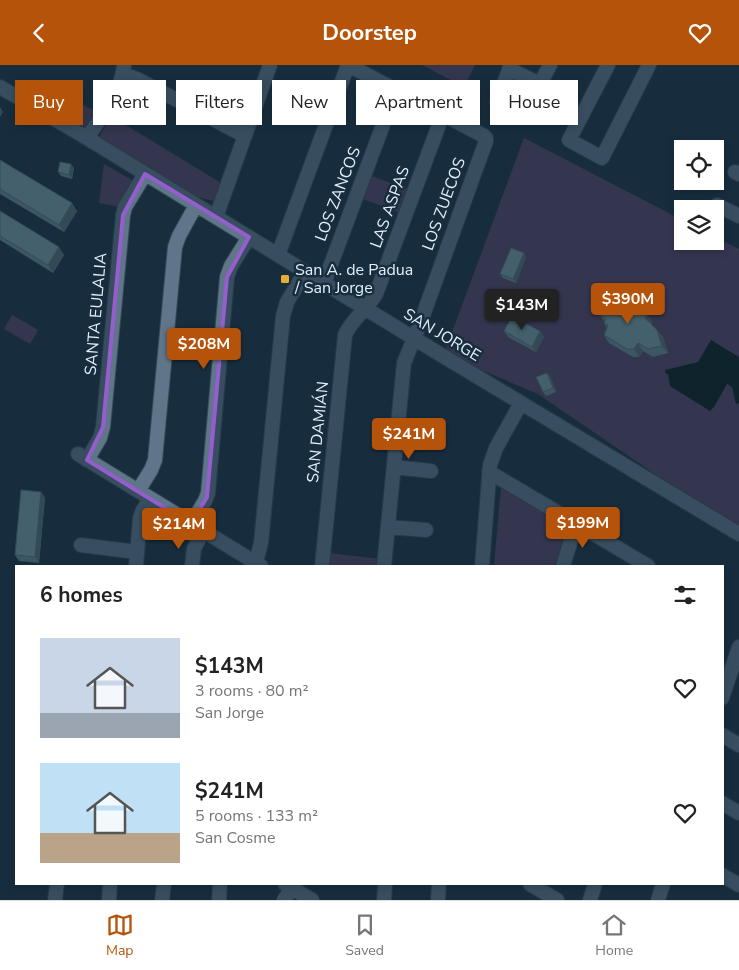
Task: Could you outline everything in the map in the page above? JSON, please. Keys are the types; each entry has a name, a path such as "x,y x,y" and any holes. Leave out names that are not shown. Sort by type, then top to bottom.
{"street":[{"path":"216,217 270,65"},
{"path":"278,255 348,65 377,80"},
{"path":"505,80 510,67 540,84 550,65"},
{"path":"608,65 569,140 602,157 649,65"},
{"path":"87,138 115,98 124,69 137,79 245,136"},
{"name":"SAN JORGE","path":"0,87 739,534"},
{"name":"LOS ZANCOS","path":"324,283 383,125"},
{"name":"LAS ASPAS","path":"364,308 376,294 439,125"},
{"name":"LOS ZUECOS","path":"384,565 404,363 486,141 484,136 464,125"},
{"name":"SANTA EULALIA","path":"144,495 82,457 100,438 104,422 122,215 145,173"},
{"path":"136,565 144,495 155,460 176,243 196,205"},
{"path":"724,208 739,216"},
{"path":"192,565 197,527 208,493 228,277 231,266 249,237"},
{"path":"144,495 257,565 261,543 283,316 287,302 305,272"},
{"name":"SAN DAMIÁN","path":"322,565 344,340 349,327 364,308"},
{"path":"482,565 489,472 496,448 522,403"},
{"path":"394,467 431,471"},
{"path":"489,472 576,524 629,561 644,565"},
{"path":"563,565 576,524"},
{"path":"388,527 426,530"},
{"path":"80,545 137,551"},
{"path":"724,694 735,675 739,647"},
{"path":"724,736 739,745"},
{"path":"724,804 739,813"},
{"path":"724,876 739,885"},
{"path":"55,900 56,885"},
{"path":"108,900 110,885"},
{"path":"162,900 164,885"},
{"path":"218,900 220,885"},
{"path":"384,900 385,885"},
{"path":"438,900 439,885"},
{"path":"532,885 557,900"},
{"path":"590,900 595,885"},
{"path":"658,900 663,885"},
{"path":"284,900 288,886 312,900"}],"highlighted area":[{"path":"145,174 249,237 227,277 207,497 191,524 87,460 103,427 123,215"}],"shaded area":[{"path":"422,65 475,65 468,80 451,80"},
{"path":"83,105 93,110 93,121 91,125 80,128 75,125 83,125"},
{"path":"106,125 126,125 221,183 214,201 197,197 98,139"},
{"path":"524,138 674,216 674,250 724,250 724,242 739,249 739,527 690,498 538,394 444,354"},
{"path":"104,164 132,180 120,207 99,203"},
{"path":"369,175 407,189 398,212 360,198"},
{"path":"12,315 38,330 30,344 4,329"},
{"path":"711,340 739,357 739,403 736,404 732,387 727,384 710,411 670,386 668,374 666,374 665,370 698,362"},
{"path":"501,487 571,526 558,565 494,565"},
{"path":"328,553 380,559 379,565 326,565"}],"building":[{"path":"0,160 72,203 59,225 0,189"},
{"path":"60,162 71,164 69,175 58,172"},
{"path":"0,211 59,247 48,265 0,236"},
{"path":"511,248 524,253 513,279 500,274"},
{"path":"610,295 623,303 625,300 647,315 645,318 657,330 662,346 648,349 638,343 634,349 627,349 604,335 608,325 604,323 606,319 598,313 603,302"},
{"path":"513,314 540,331 532,347 504,331"},
{"path":"547,373 553,388 543,392 536,377"},
{"path":"21,490 41,492 35,557 15,555"}],"place":[{"name":"San A. de Padua / San Jorge","path":"285,279"}]}
